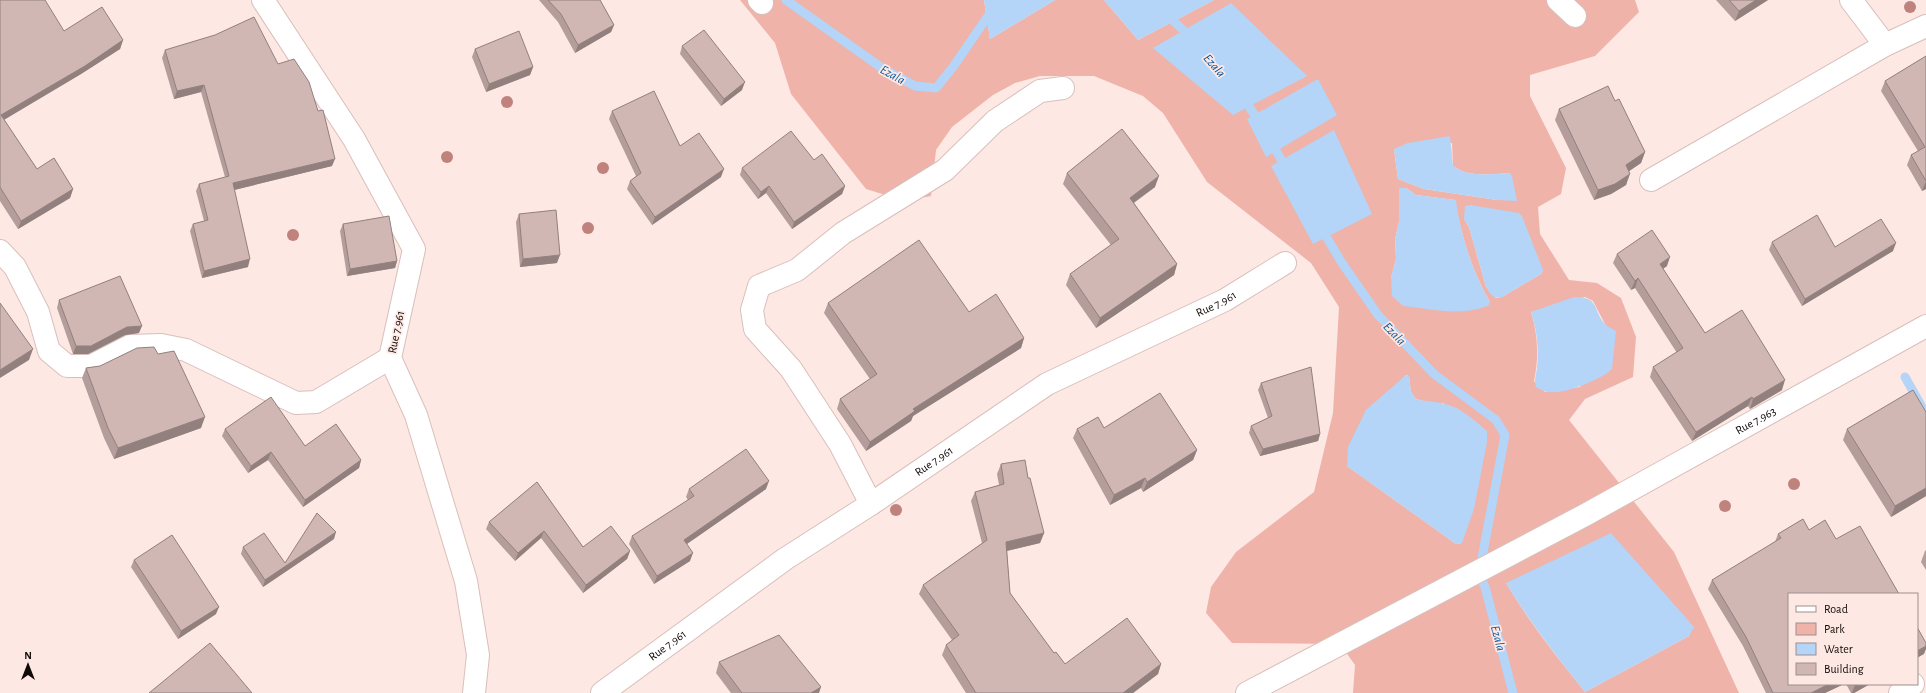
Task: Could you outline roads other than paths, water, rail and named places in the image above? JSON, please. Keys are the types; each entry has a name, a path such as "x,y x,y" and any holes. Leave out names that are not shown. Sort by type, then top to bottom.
{"street":[{"name":"Rue 7.961","path":"263,0 354,139 414,249 390,358 416,415 466,581 478,655 474,693"},
{"path":"1558,0 1575,16"},
{"path":"1851,0 1885,45"},
{"path":"1651,180 1885,45 1926,26"},
{"path":"871,504 840,444 791,369 755,330 752,310 759,286 797,270 843,233 945,170 995,121 1040,91 1063,88"},
{"path":"0,251 15,267 38,312 49,351 67,366 91,366 130,346 161,345 186,350 296,403 316,402 390,358"},
{"name":"Rue 7.961","path":"602,693 785,559 871,504 1047,384 1225,300 1285,264"},
{"name":"Rue 7.963","path":"1247,693 1585,515 1926,326"},
{"path":"1900,693 1912,685"}],"water":[{"path":"984,0 1055,0 990,39"},
{"path":"1104,0 1214,0 1138,40"},
{"path":"1231,3 1307,76 1233,115 1153,48"},
{"path":"1318,79 1337,115 1266,157 1247,119"},
{"path":"1334,130 1372,214 1313,244 1271,166"},
{"path":"1450,136 1453,166 1459,170 1473,174 1510,173 1512,176 1517,201 1497,200 1424,189 1398,179 1394,149 1408,143"},
{"path":"1399,188 1406,188 1416,195 1456,200 1468,253 1478,279 1490,302 1489,305 1468,311 1435,310 1403,306 1392,296 1391,278 1396,259 1395,239 1399,222"},
{"path":"1470,205 1519,213 1522,216 1543,270 1541,274 1502,297 1494,297 1486,287 1469,227 1464,219 1465,206"},
{"path":"1574,297 1588,299 1592,302 1605,324 1616,331 1612,369 1599,378 1569,390 1559,392 1544,391 1536,387 1535,384 1538,347 1531,312"},
{"path":"1406,375 1409,376 1411,392 1416,399 1442,403 1457,408 1487,431 1487,442 1474,509 1462,543 1456,544 1347,466 1348,447 1366,410"},
{"path":"1611,533 1694,627 1689,636 1585,692 1544,639 1506,583"}],"waterway":[{"name":"Ezala","path":"786,0 882,68 915,86 936,88 953,67 999,0"},
{"name":"Ezala","path":"1150,0 1192,38"},
{"name":"Ezala","path":"1243,97 1261,125"},
{"name":"Ezala","path":"1271,142 1287,170"},
{"name":"Ezala","path":"1321,228 1342,263 1378,315 1434,374 1496,420 1505,435 1479,574 1485,587 1513,693"},
{"path":"1905,377 1926,414"}]}
